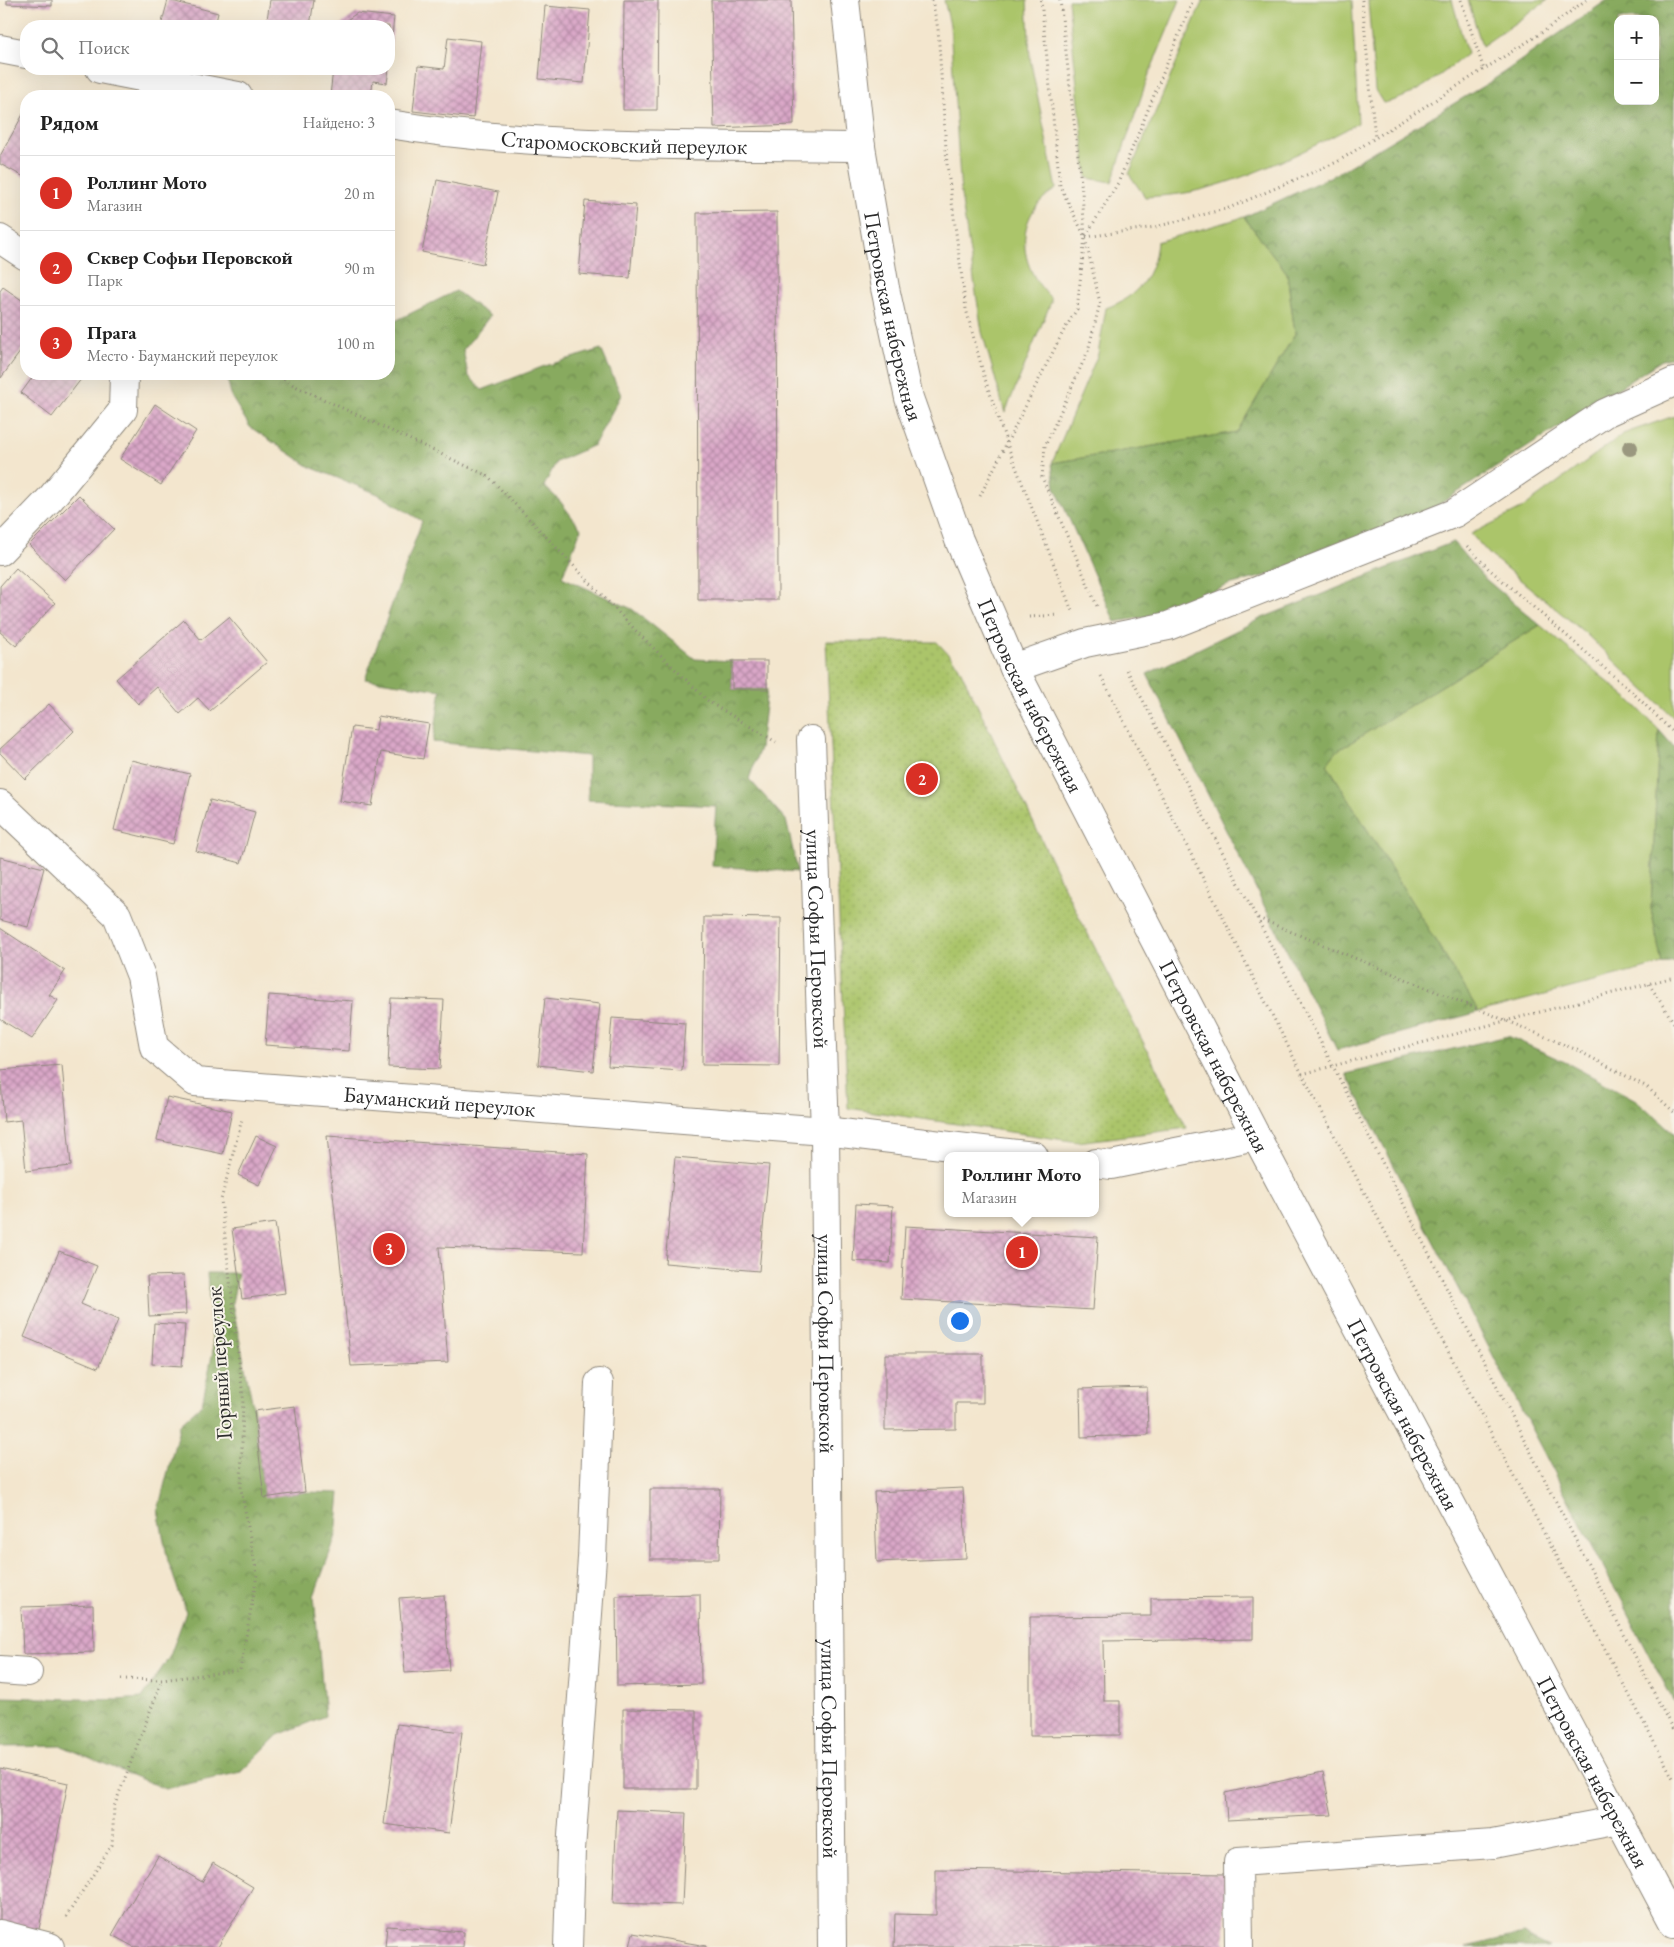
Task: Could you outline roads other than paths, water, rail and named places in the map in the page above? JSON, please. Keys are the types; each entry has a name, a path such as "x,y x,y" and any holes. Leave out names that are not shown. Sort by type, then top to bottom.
{"street":[{"path":"845,0 861,147"},
{"path":"0,49 20,53"},
{"path":"131,75 207,90"},
{"name":"Старомосковский переулок","path":"395,125 560,142 861,147"},
{"name":"Петровская набережная","path":"861,147 885,288 909,398 959,540 1014,668 1256,1136 1674,1924"},
{"path":"0,239 20,252"},
{"path":"0,551 51,498 123,410 124,380"},
{"path":"1014,668 1098,641 1168,626 1455,513 1606,413 1674,382"},
{"name":"улица Софьи Перовской","path":"810,740 825,1132 832,1947"},
{"name":"Бауманский переулок","path":"0,804 117,915 141,976 154,1047 195,1082 825,1132 999,1152"},
{"path":"1099,1163 1111,1165 1256,1136"},
{"path":"568,1947 572,1850 592,1558 599,1383"},
{"path":"0,1670 28,1672"},
{"path":"1239,1947 1238,1862 1493,1844 1619,1820"},
{"path":"0,1934 50,1947"}],"place":[{"name":"Сквер Софьи Перовской","path":"922,779"},
{"name":"Прага","path":"389,1249"},
{"name":"Роллинг Мото","path":"1022,1252"}]}
